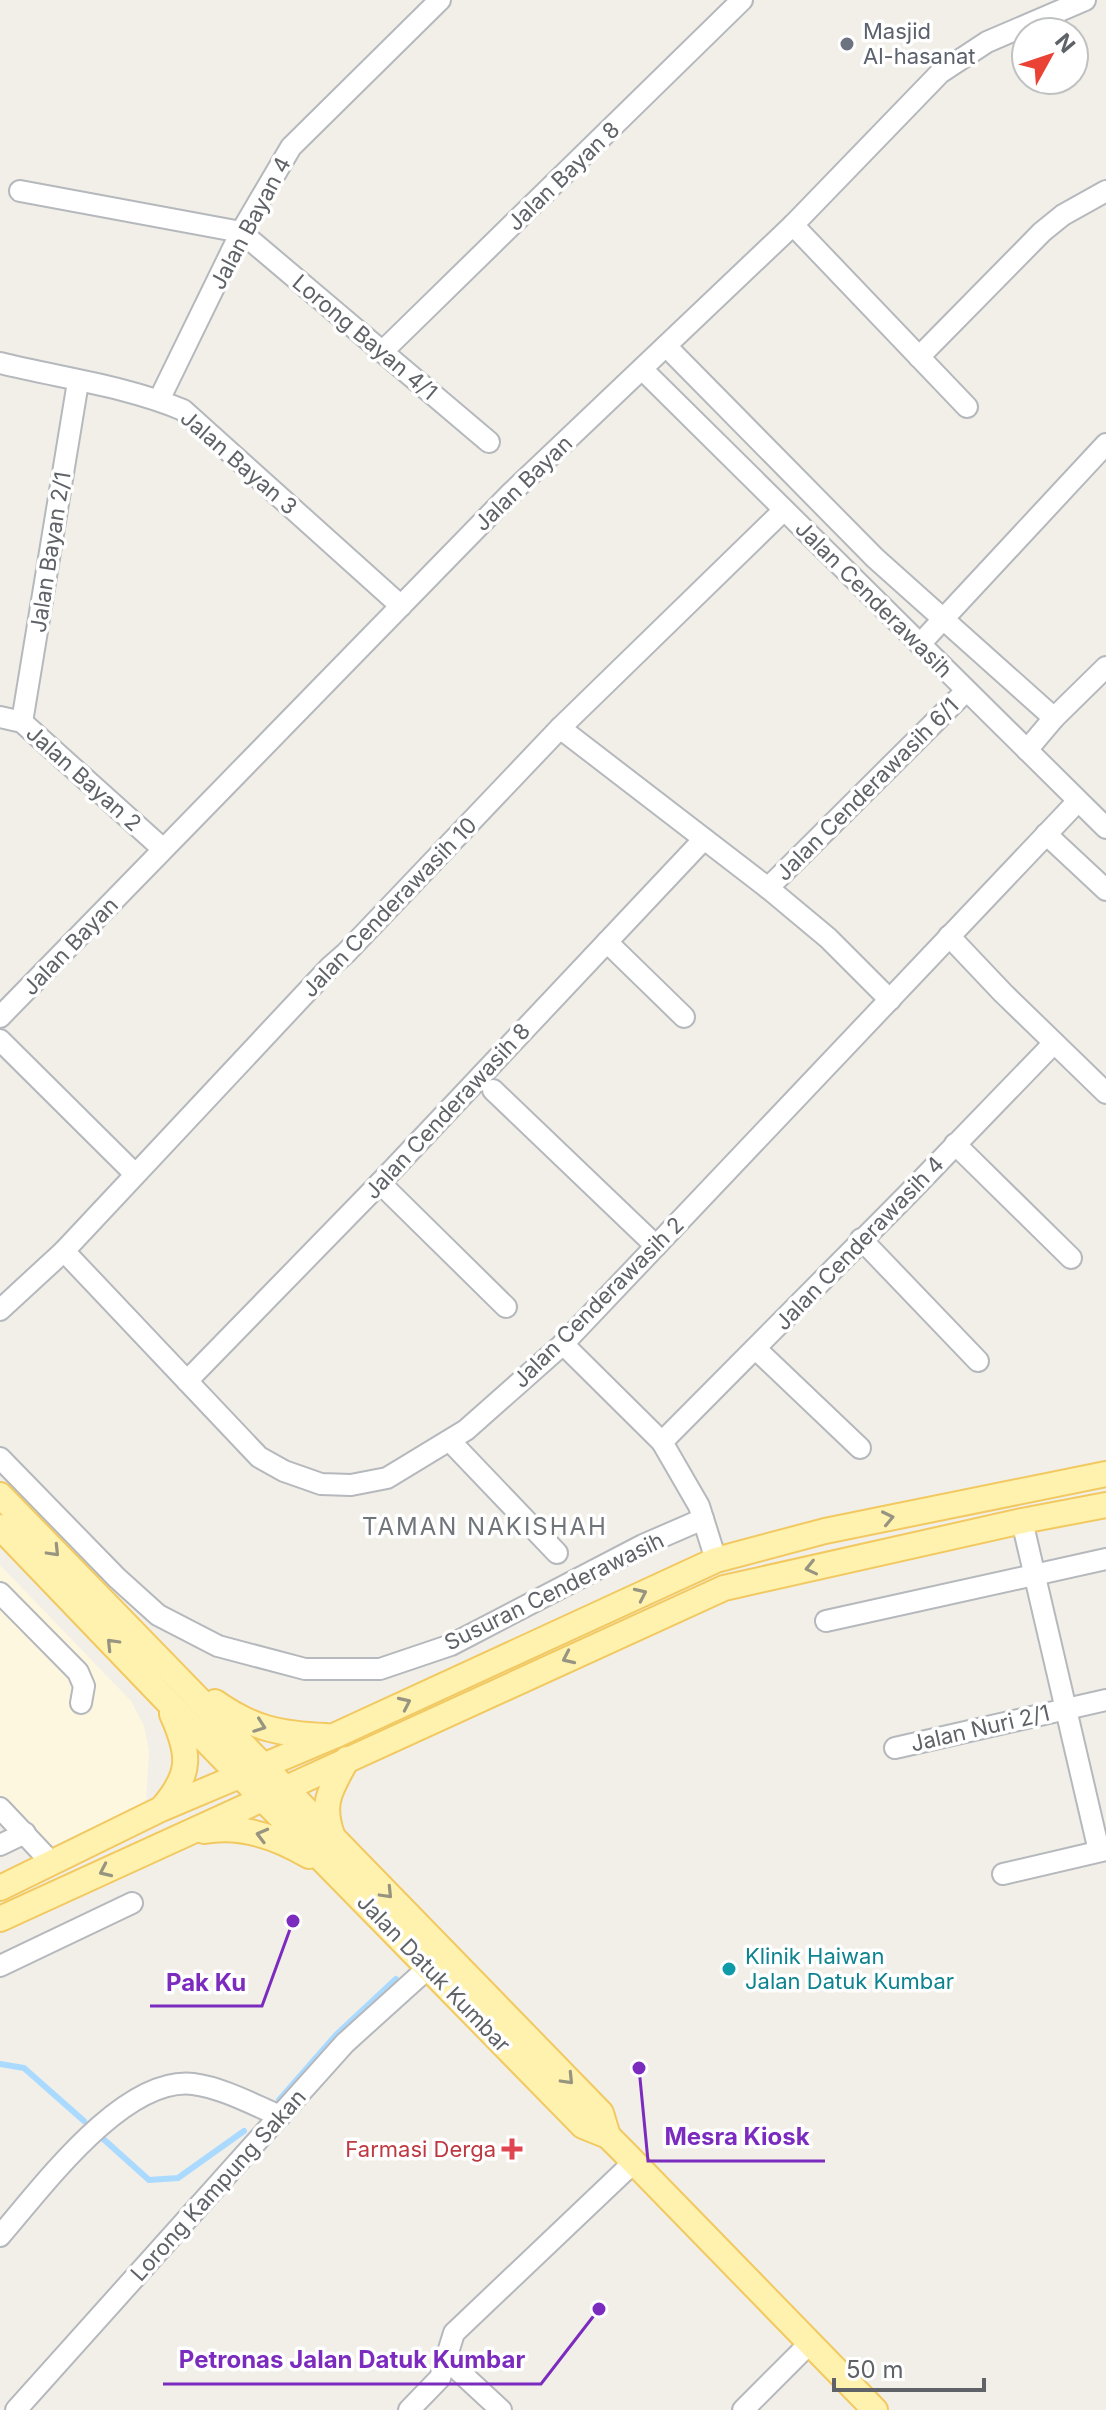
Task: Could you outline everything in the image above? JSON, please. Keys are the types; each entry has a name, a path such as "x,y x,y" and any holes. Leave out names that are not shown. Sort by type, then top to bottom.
{"main road":[{"path":"0,1888 161,1809 334,1736 716,1560 825,1531 1106,1474"},
{"name":"Jalan Datuk Kumbar","path":"0,1495 285,1787 604,2124 634,2162 875,2410"},
{"path":"0,1919 724,1588 1106,1505"},
{"name":"Jalan Datuk Kumbar","path":"0,1527 583,2126 604,2124"},
{"path":"171,1670 234,1716 260,1728 285,1734 334,1736"},
{"path":"161,1809 178,1790 187,1760 184,1742 166,1700"},
{"path":"332,1837 326,1819 327,1799 347,1759"},
{"path":"176,1839 208,1830 241,1829 273,1837 332,1869"}],"street":[{"name":"Jalan Bayan 4","path":"159,400 241,232 291,147 440,0"},
{"name":"Jalan Bayan 8","path":"383,351 742,0"},
{"name":"Jalan Bayan","path":"0,1017 511,493 793,225 940,73 987,42 1085,0"},
{"path":"20,191 241,232"},
{"path":"919,357 1042,232 1063,215 1106,191"},
{"path":"793,225 967,407"},
{"name":"Lorong Bayan 4/1","path":"241,232 489,442"},
{"name":"Jalan Cenderawasih","path":"666,346 875,558 1054,718"},
{"name":"Jalan Bayan 3","path":"0,363 159,400 183,410 401,606"},
{"name":"Jalan Cenderawasih","path":"642,369 1106,828"},
{"name":"Jalan Bayan 2/1","path":"22,722 78,382"},
{"path":"920,644 1106,444"},
{"name":"Jalan Cenderawasih 10","path":"0,1310 64,1251 560,728 784,510"},
{"path":"1027,750 1054,718 1106,667"},
{"name":"Jalan Cenderawasih 6/1","path":"768,888 966,691"},
{"name":"Jalan Bayan 2","path":"0,717 22,722 163,849"},
{"path":"560,728 768,888 828,938 890,1000"},
{"name":"Jalan Cenderawasih 2","path":"64,1251 259,1457 284,1471 321,1484 351,1485 387,1478 450,1441 563,1344 1078,801"},
{"path":"1046,834 1106,890"},
{"name":"Jalan Cenderawasih 8","path":"187,1381 380,1183 704,839"},
{"path":"949,936 1106,1093"},
{"path":"607,942 684,1017"},
{"path":"0,1040 135,1174"},
{"name":"Jalan Cenderawasih 4","path":"662,1442 1054,1043"},
{"path":"493,1090 656,1246"},
{"path":"955,1144 1071,1258"},
{"path":"380,1183 506,1307"},
{"path":"861,1239 978,1361"},
{"path":"563,1344 662,1442 682,1472 703,1519 716,1560"},
{"path":"756,1349 860,1448"},
{"path":"450,1441 557,1553"},
{"name":"Susuran Cenderawasih","path":"0,1458 117,1578 158,1615 218,1646 305,1669 380,1669 451,1645 643,1545 703,1519"},
{"path":"1003,1874 1102,1850 1022,1521"},
{"path":"826,1621 1106,1559"},
{"path":"0,1593 78,1672 84,1686 81,1703"},
{"name":"Jalan Nuri 2/1","path":"895,1748 1106,1700"},
{"path":"0,1808 52,1863"},
{"path":"0,1845 25,1833"},
{"path":"2,1960 132,1903"},
{"name":"Lorong Kampung Sakan","path":"16,2410 345,2043 428,1968"},
{"path":"0,2236 96,2130 120,2109 158,2089 176,2084 193,2084 244,2100 280,2116"},
{"path":"409,2410 440,2378 454,2333 634,2162"},
{"path":"743,2410 810,2343"},
{"path":"447,2360 501,2410"}],"shaded area":[{"path":"0,1565 131,1701 144,1726 149,1751 146,1802 46,1849 0,1804"}],"waterway":[{"path":"279,2100 336,2035 396,1979"},
{"path":"0,2064 24,2068 84,2121"},
{"path":"100,2136 149,2180 178,2178 244,2131"}],"place":[{"name":"Masjid Al-hasanat","path":"847,44"},
{"name":"Pak Ku","path":"293,1921"},
{"name":"Klinik Haiwan Jalan Datuk Kumbar","path":"729,1969"},
{"name":"Mesra Kiosk","path":"639,2068"},
{"name":"Farmasi Derga","path":"512,2149"},
{"name":"Petronas Jalan Datuk Kumbar","path":"599,2309"}],"district":[{"name":"TAMAN NAKISHAH","path":"485,1526"}]}
